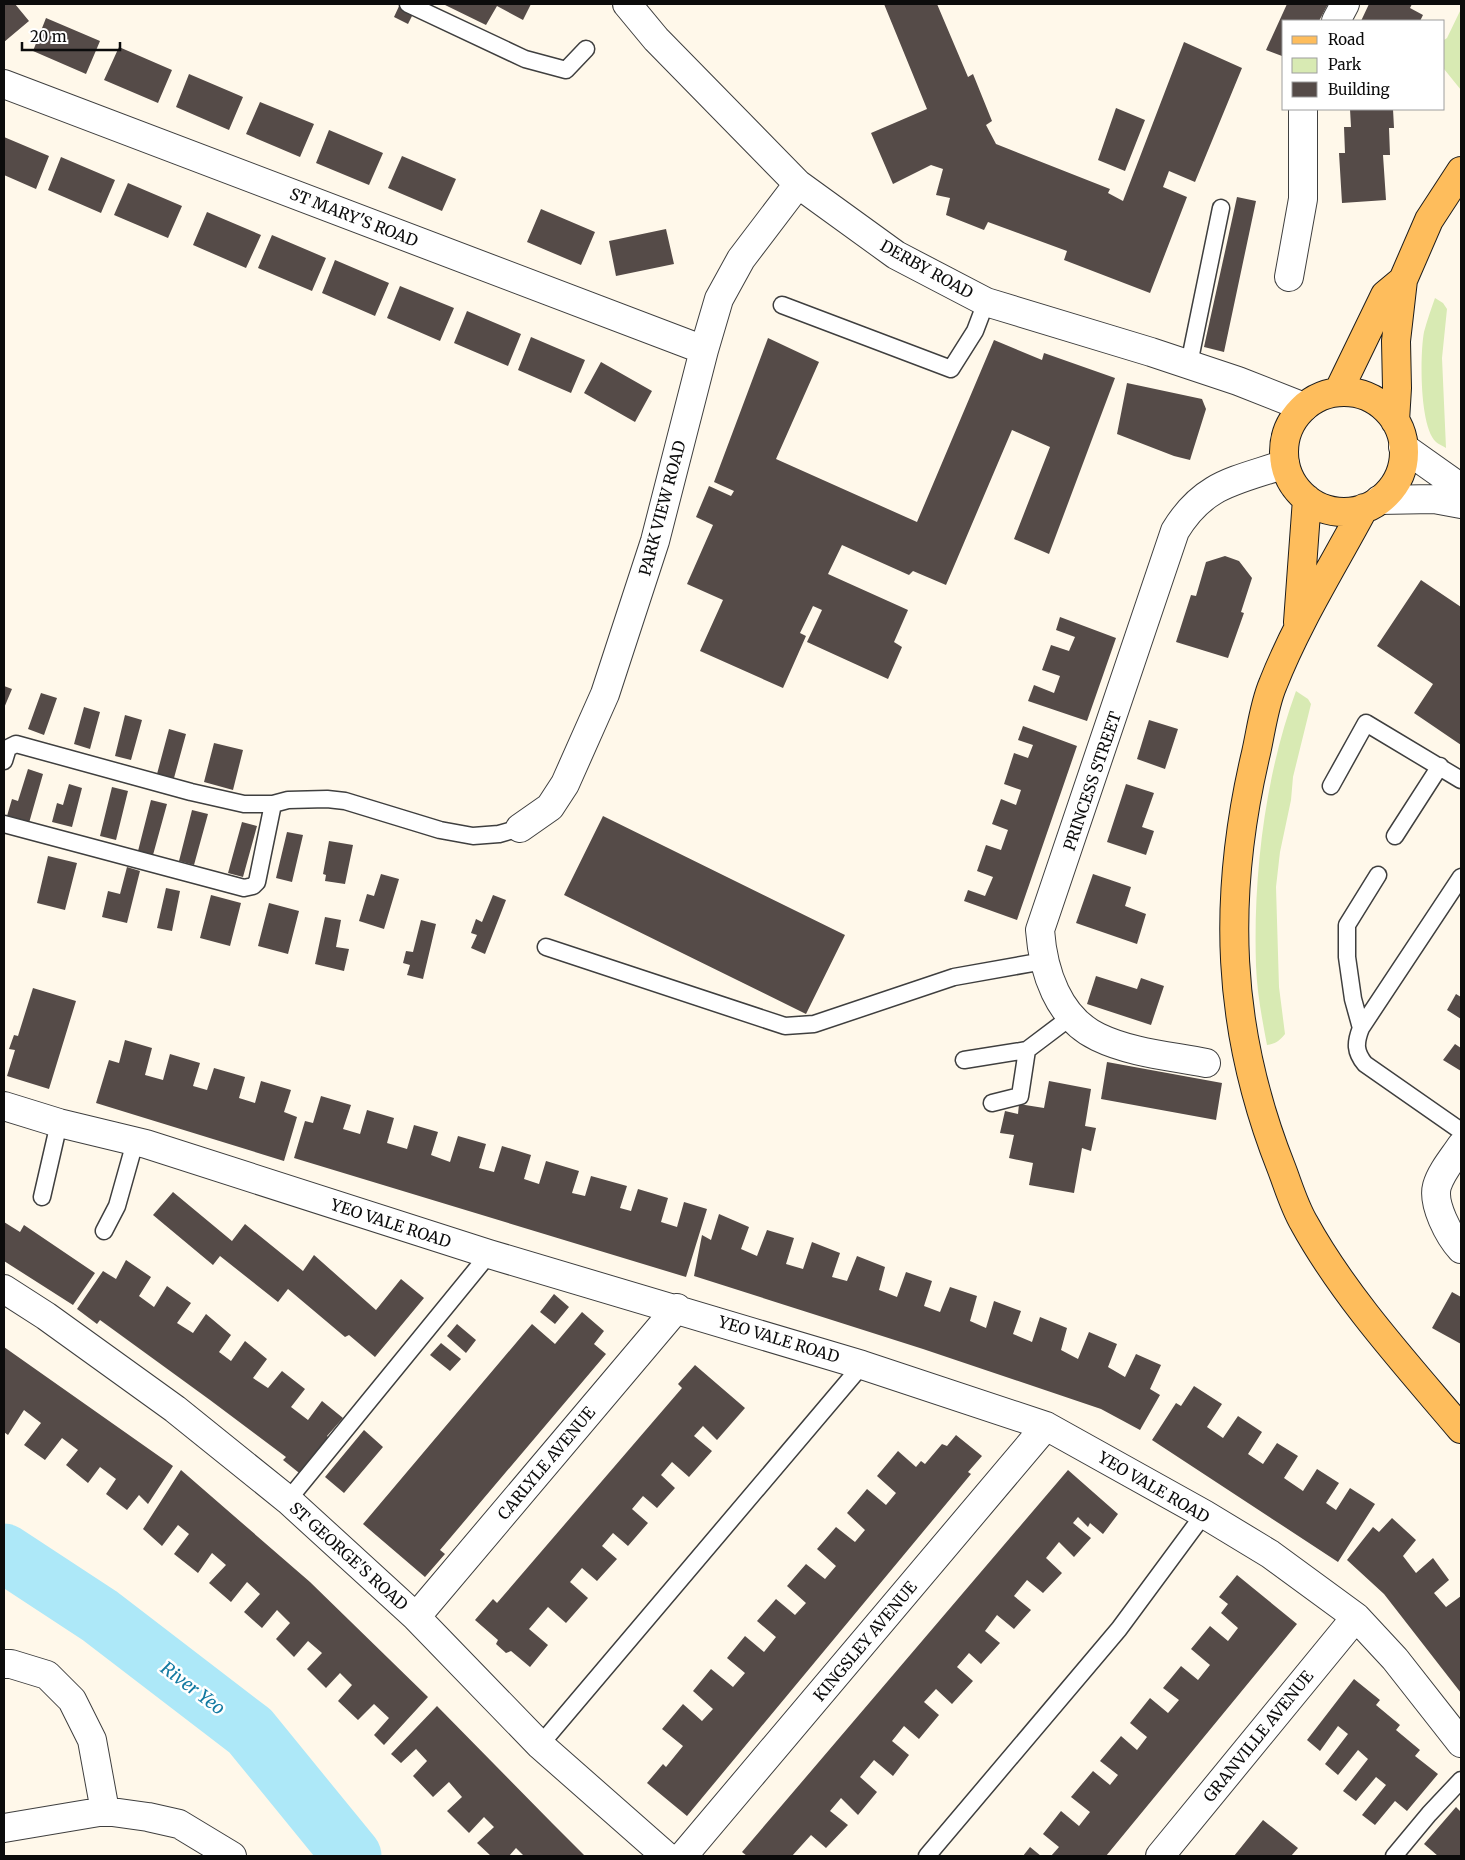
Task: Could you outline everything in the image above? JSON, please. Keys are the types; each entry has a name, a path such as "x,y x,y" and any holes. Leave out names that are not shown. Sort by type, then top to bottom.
{"main road":[{"path":"1461,171 1429,220 1403,280 1396,341 1402,467 1393,486 1372,504 1298,631 1272,686 1246,795 1236,868 1234,927 1240,1023 1246,1055 1271,1142 1302,1222 1340,1281 1461,1428"},
{"path":"1338,392 1385,295 1403,280"},
{"path":"1372,504 1344,512 1325,509 1307,499 1297,489 1285,464 1285,443 1291,424 1304,407 1320,397 1338,392 1355,393 1371,398 1385,408 1399,434"},
{"path":"1298,631 1307,499"}],"street":[{"name":"DERBY ROAD","path":"627,4 656,39 798,184 896,254 986,302 1238,380 1304,407"},
{"path":"1337,20 1345,4"},
{"name":"ST MARY'S ROAD","path":"4,84 704,350"},
{"path":"1289,277 1303,199 1302,110"},
{"name":"PARK VIEW ROAD","path":"520,828 550,808 565,784 605,694 655,541 719,299 741,259 798,184"},
{"path":"1399,434 1461,488"},
{"name":"PRINCESS STREET","path":"1206,1062 1126,1048 1097,1037 1076,1022 1052,986 1044,961 1040,930 1175,531 1185,514 1212,491 1226,483 1285,464"},
{"path":"1372,504 1434,499 1461,504"},
{"name":"YEO VALE ROAD","path":"4,1106 59,1123 135,1142 490,1254 862,1364 1046,1426 1204,1514 1270,1554 1356,1617 1396,1658 1461,1743"},
{"path":"1461,1146 1436,1186 1438,1202 1448,1232 1461,1249"},
{"name":"ST GEORGE'S ROAD","path":"4,1289 46,1316 174,1409 288,1500 416,1617 540,1745 666,1856"},
{"name":"CARLYLE AVENUE","path":"416,1617 677,1308"},
{"name":"KINGSLEY AVENUE","path":"683,1856 1046,1426"},
{"name":"GRANVILLE AVENUE","path":"1160,1856 1356,1617"},
{"path":"4,1664 12,1664 47,1675 72,1700 92,1740 105,1812"},
{"path":"4,1828 105,1812 148,1817 179,1824 232,1856"}],"lane":[{"path":"408,4 525,59 566,70 586,49"},
{"path":"1189,364 1221,208"},
{"path":"782,305 951,369 975,331 986,302"},
{"path":"1331,786 1366,723 1461,780"},
{"path":"4,761 8,748 16,744 191,792 244,804 273,804 288,800 344,801 440,830 473,836 499,834 520,828"},
{"path":"1395,836 1440,766"},
{"path":"4,824 244,888 253,886 257,882 273,804"},
{"path":"1361,1028 1353,999 1347,957 1347,925 1378,875"},
{"path":"1461,877 1361,1028 1356,1040 1359,1057 1365,1064 1461,1131"},
{"path":"546,947 785,1026 814,1024 954,977 1044,961"},
{"path":"964,1060 1027,1050 1072,1016"},
{"path":"992,1103 1020,1096 1027,1050"},
{"path":"42,1197 59,1123"},
{"path":"104,1231 117,1206 135,1142"},
{"path":"288,1500 490,1254"},
{"path":"540,1745 862,1364"},
{"path":"927,1856 1119,1629 1204,1514"},
{"path":"1394,1856 1429,1814 1461,1780"}],"green space":[{"path":"1461,9 1461,90 1445,70 1445,39"},
{"path":"1435,298 1443,303 1447,309 1442,358 1446,448 1436,442 1430,434 1426,421 1422,389 1424,332"},
{"path":"1296,691 1308,699 1311,704 1293,777 1291,800 1280,852 1276,887 1279,987 1285,1034 1278,1041 1267,1045 1256,966 1259,862 1263,826 1276,757"}],"building":[{"path":"4,4 15,4 29,21 4,42"},
{"path":"400,4 418,4 408,24 394,17"},
{"path":"443,4 531,4 523,20 497,6 486,25"},
{"path":"884,4 937,4 968,77 973,74 992,121 986,125 996,144 1110,189 1108,193 1123,201 1184,42 1242,68 1195,182 1169,171 1163,187 1187,197 1150,293 1064,260 1067,251 988,222 984,230 946,215 950,198 936,195 943,169 931,165 893,184 871,133 927,109"},
{"path":"1287,4 1328,4 1320,20 1282,20 1282,56 1266,50"},
{"path":"1369,4 1412,4 1410,8 1423,15 1420,20 1361,20"},
{"path":"46,18 100,41 86,74 33,51"},
{"path":"119,47 172,70 158,103 104,80"},
{"path":"189,74 243,97 229,130 176,107"},
{"path":"260,102 314,124 300,157 246,134"},
{"path":"1116,108 1145,120 1125,171 1098,160"},
{"path":"1350,110 1393,110 1394,128 1389,128 1390,155 1383,155 1386,200 1342,203 1339,153 1345,153 1344,127 1351,127"},
{"path":"329,130 383,153 369,185 316,163"},
{"path":"4,137 49,156 36,189 4,175"},
{"path":"402,156 456,179 442,211 388,188"},
{"path":"61,157 115,180 101,213 48,190"},
{"path":"128,183 182,206 168,238 114,215"},
{"path":"1237,197 1256,201 1224,352 1204,347"},
{"path":"541,209 595,232 581,265 527,242"},
{"path":"207,212 261,235 246,268 193,245"},
{"path":"666,229 674,264 616,276 609,241"},
{"path":"272,235 326,258 312,291 258,268"},
{"path":"335,260 389,283 375,316 322,293"},
{"path":"400,286 454,308 440,341 387,318"},
{"path":"467,311 521,334 508,366 454,343"},
{"path":"531,337 585,360 571,393 518,370"},
{"path":"768,338 819,362 776,459 917,522 994,340 1042,360 1044,353 1115,378 1049,554 1014,539 1050,447 1012,430 946,585 913,571 909,575 842,545 828,574 908,610 894,642 902,647 888,679 807,642 822,610 813,606 800,633 806,636 783,688 700,651 723,600 687,584 713,525 696,517 709,486 731,496 734,491 714,482"},
{"path":"601,362 652,391 635,422 584,393"},
{"path":"1127,383 1202,399 1206,409 1190,460 1174,456 1117,434"},
{"path":"1225,556 1239,561 1252,578 1241,612 1244,613 1228,658 1176,642 1191,595 1196,596 1206,562"},
{"path":"1421,580 1461,607 1461,745 1414,713 1433,684 1377,646"},
{"path":"1060,617 1116,638 1087,721 1028,701 1034,685 1054,693 1060,676 1042,670 1051,645 1069,651 1075,637 1056,630"},
{"path":"4,686 12,689 4,708"},
{"path":"41,693 57,698 44,735 28,729"},
{"path":"84,707 100,712 90,749 74,744"},
{"path":"125,715 142,720 131,760 115,756"},
{"path":"1149,720 1178,729 1165,769 1137,759"},
{"path":"1023,726 1077,746 1017,920 964,901 968,890 985,896 993,877 977,871 986,845 1001,850 1008,830 992,824 1001,799 1016,805 1021,790 1004,784 1014,753 1028,758 1033,745 1018,740"},
{"path":"169,729 186,734 174,778 157,774"},
{"path":"214,743 243,750 233,790 204,782"},
{"path":"28,769 43,774 29,823 7,816 12,799 18,801"},
{"path":"69,784 82,788 72,827 52,822 57,803 63,805"},
{"path":"1126,784 1154,793 1142,827 1154,831 1146,855 1107,842"},
{"path":"112,787 128,791 116,840 100,836"},
{"path":"151,800 167,804 153,855 138,851"},
{"path":"192,810 208,814 194,865 179,861"},
{"path":"603,816 845,935 806,1014 564,895"},
{"path":"242,822 257,826 243,877 228,873"},
{"path":"287,832 303,835 292,882 276,878"},
{"path":"329,841 353,845 345,884 325,881 326,875 323,874"},
{"path":"48,856 77,863 65,910 37,903"},
{"path":"127,867 140,871 127,923 102,917 108,891 120,894"},
{"path":"381,874 399,879 384,929 359,921 367,894 374,896"},
{"path":"1093,874 1131,887 1125,906 1146,914 1137,944 1076,923"},
{"path":"166,888 180,891 172,931 157,928"},
{"path":"211,895 241,903 230,946 200,938"},
{"path":"493,895 506,900 485,954 471,948 477,935 471,933 476,919 482,922"},
{"path":"269,903 299,911 288,954 258,946"},
{"path":"325,917 341,920 336,947 349,949 344,971 315,964"},
{"path":"421,920 436,924 423,979 407,975 410,965 403,963 406,951 413,952"},
{"path":"1096,976 1137,989 1141,978 1164,986 1151,1025 1087,1004"},
{"path":"33,988 76,1001 49,1089 7,1076 15,1050 9,1049 14,1035 18,1036"},
{"path":"1456,994 1461,997 1461,1019 1447,1010"},
{"path":"125,1040 152,1048 145,1075 163,1080 170,1054 200,1063 193,1086 207,1090 214,1068 245,1077 239,1098 255,1103 261,1081 291,1090 284,1112 297,1117 284,1161 96,1103 109,1060 119,1063"},
{"path":"1455,1044 1461,1048 1461,1071 1443,1060"},
{"path":"1107,1062 1222,1083 1216,1120 1101,1099"},
{"path":"1049,1081 1091,1089 1085,1126 1096,1128 1091,1151 1082,1148 1074,1193 1029,1185 1033,1163 1009,1158 1014,1135 1000,1133 1005,1111 1018,1114 1019,1104 1044,1108"},
{"path":"321,1096 351,1105 343,1129 360,1134 367,1110 394,1118 387,1143 407,1149 414,1125 438,1132 431,1155 450,1162 458,1136 486,1144 479,1168 494,1172 502,1146 531,1155 524,1179 539,1184 546,1161 579,1171 572,1193 585,1196 591,1176 627,1186 620,1208 631,1211 638,1189 668,1198 661,1222 677,1227 684,1202 707,1209 686,1277 294,1158 305,1121 313,1123"},
{"path":"173,1192 232,1241 245,1224 303,1271 314,1255 376,1310 401,1279 424,1298 375,1357 349,1335 345,1337 288,1289 278,1302 220,1256 213,1265 153,1215"},
{"path":"719,1214 749,1227 741,1249 757,1256 767,1230 794,1238 786,1264 803,1269 812,1242 840,1253 832,1277 847,1281 857,1256 885,1267 879,1290 897,1297 906,1272 932,1281 924,1306 940,1312 950,1287 977,1296 970,1321 986,1328 994,1301 1021,1311 1013,1334 1032,1342 1040,1317 1067,1328 1061,1350 1078,1359 1089,1332 1117,1344 1108,1367 1125,1377 1136,1354 1161,1365 1150,1389 1160,1395 1140,1430 1101,1409 923,1349 694,1276 702,1235 711,1240"},
{"path":"4,1222 20,1232 24,1225 95,1273 73,1305 4,1261"},
{"path":"126,1260 151,1277 139,1296 154,1307 167,1286 191,1303 177,1323 193,1333 206,1314 231,1335 219,1352 231,1361 245,1341 267,1359 253,1378 268,1388 282,1371 305,1389 291,1407 308,1420 322,1401 343,1418 327,1436 332,1441 303,1476 283,1460 286,1457 210,1400 100,1320 97,1324 77,1309 103,1271 116,1279"},
{"path":"1452,1292 1461,1297 1461,1344 1432,1328"},
{"path":"554,1294 569,1307 555,1324 540,1312"},
{"path":"582,1312 604,1331 594,1344 606,1354 440,1550 445,1554 425,1577 363,1524 532,1324 555,1344"},
{"path":"457,1324 476,1340 466,1353 447,1336"},
{"path":"441,1343 461,1359 450,1371 430,1355"},
{"path":"4,1347 173,1466 148,1504 139,1495 127,1510 106,1494 116,1479 100,1467 88,1483 66,1465 78,1450 62,1438 45,1460 24,1445 41,1423 24,1410 8,1435 4,1432"},
{"path":"695,1365 745,1408 717,1440 703,1426 694,1436 712,1451 689,1477 672,1462 661,1475 675,1488 657,1508 643,1496 632,1509 648,1523 628,1546 613,1533 602,1546 617,1559 597,1581 582,1568 570,1582 588,1598 566,1623 548,1607 529,1629 548,1645 530,1667 511,1651 506,1653 496,1644 498,1640 475,1620 493,1599 497,1603 682,1388 678,1384"},
{"path":"1194,1386 1222,1404 1207,1427 1223,1438 1238,1416 1262,1432 1248,1454 1263,1464 1277,1443 1298,1456 1284,1478 1303,1491 1317,1469 1339,1483 1326,1503 1336,1510 1350,1488 1375,1504 1338,1562 1152,1440 1176,1403 1181,1406"},
{"path":"364,1430 383,1447 344,1493 325,1477"},
{"path":"956,1435 982,1456 968,1472 971,1474 687,1816 647,1783 663,1764 666,1767 683,1746 662,1729 683,1704 702,1721 713,1709 693,1691 711,1669 733,1687 745,1673 727,1658 745,1636 764,1652 776,1637 757,1621 776,1599 795,1615 806,1603 787,1586 806,1564 825,1579 836,1566 817,1549 836,1527 855,1542 865,1530 847,1513 867,1489 886,1505 896,1493 877,1476 898,1451 916,1467 921,1461 925,1464 942,1444 947,1446"},
{"path":"181,1470 310,1582 428,1697 384,1745 374,1735 389,1718 374,1704 358,1720 338,1701 352,1685 340,1673 326,1688 307,1669 322,1653 308,1641 294,1657 276,1639 290,1623 277,1610 262,1628 244,1612 260,1594 247,1582 231,1602 209,1583 226,1565 212,1553 198,1573 174,1554 189,1534 178,1525 162,1546 143,1529"},
{"path":"1068,1470 1118,1514 1103,1534 1090,1523 1088,1527 1078,1517 1073,1523 1091,1538 1074,1557 1059,1542 1046,1558 1062,1573 1043,1593 1027,1580 1014,1596 1031,1610 1014,1629 997,1615 985,1631 1000,1643 981,1664 969,1653 957,1667 973,1681 952,1704 936,1689 924,1702 939,1715 919,1739 904,1726 892,1741 909,1755 893,1776 874,1760 860,1777 877,1792 858,1815 841,1798 830,1811 848,1825 826,1848 811,1835 792,1856 747,1856 742,1852"},
{"path":"1392,1518 1416,1540 1403,1556 1416,1573 1433,1558 1449,1580 1434,1593 1446,1607 1461,1596 1461,1693 1384,1594 1347,1560 1373,1527 1379,1532"},
{"path":"1237,1575 1297,1624 1106,1856 1051,1856 1059,1847 1043,1834 1061,1811 1079,1826 1090,1812 1071,1797 1093,1771 1110,1785 1118,1775 1100,1761 1121,1736 1137,1750 1147,1737 1130,1723 1150,1698 1168,1713 1179,1700 1163,1688 1181,1666 1198,1680 1210,1665 1191,1649 1210,1626 1228,1641 1238,1628 1221,1613 1228,1604 1219,1597"},
{"path":"1354,1679 1380,1700 1376,1705 1400,1725 1396,1730 1420,1750 1415,1756 1438,1774 1407,1811 1395,1801 1375,1825 1362,1815 1386,1785 1376,1777 1356,1801 1343,1791 1368,1759 1358,1750 1338,1775 1325,1764 1348,1734 1338,1726 1320,1751 1307,1740"},
{"path":"437,1706 585,1856 524,1856 516,1848 509,1856 491,1856 477,1843 494,1827 484,1817 469,1833 447,1811 462,1797 449,1782 433,1797 413,1776 427,1761 416,1749 401,1763 391,1754"},
{"path":"1456,1807 1461,1812 1461,1856 1438,1856 1424,1844"},
{"path":"1263,1820 1298,1848 1291,1856 1234,1856"},
{"path":"1030,1847 1041,1856 1023,1856"}],"waterway":[{"name":"River Yeo","path":"4,1553 100,1616 250,1731 352,1856"}]}
